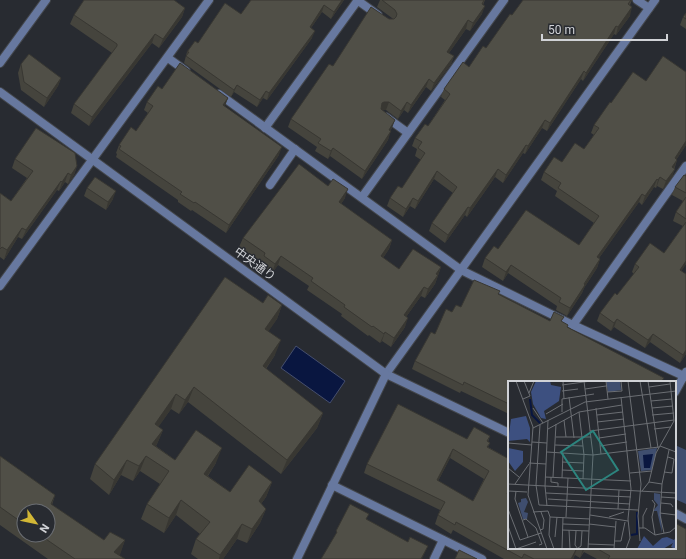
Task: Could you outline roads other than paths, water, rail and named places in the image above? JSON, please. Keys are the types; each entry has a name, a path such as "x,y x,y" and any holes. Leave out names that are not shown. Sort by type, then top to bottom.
{"street":[{"path":"0,63 46,0"},
{"path":"0,286 209,0"},
{"path":"265,128 358,0 383,18"},
{"path":"637,0 649,8"},
{"path":"297,559 386,374 655,0"},
{"path":"362,197 501,1"},
{"path":"168,58 194,76"},
{"path":"213,90 461,270 573,325 685,374 676,390"},
{"name":"中央通り","path":"0,92 386,374 508,433"},
{"path":"383,115 408,133"},
{"path":"270,185 295,149"},
{"path":"573,325 686,166"},
{"path":"332,485 482,559"},
{"path":"676,514 686,519"},
{"path":"434,559 443,540"}]}
